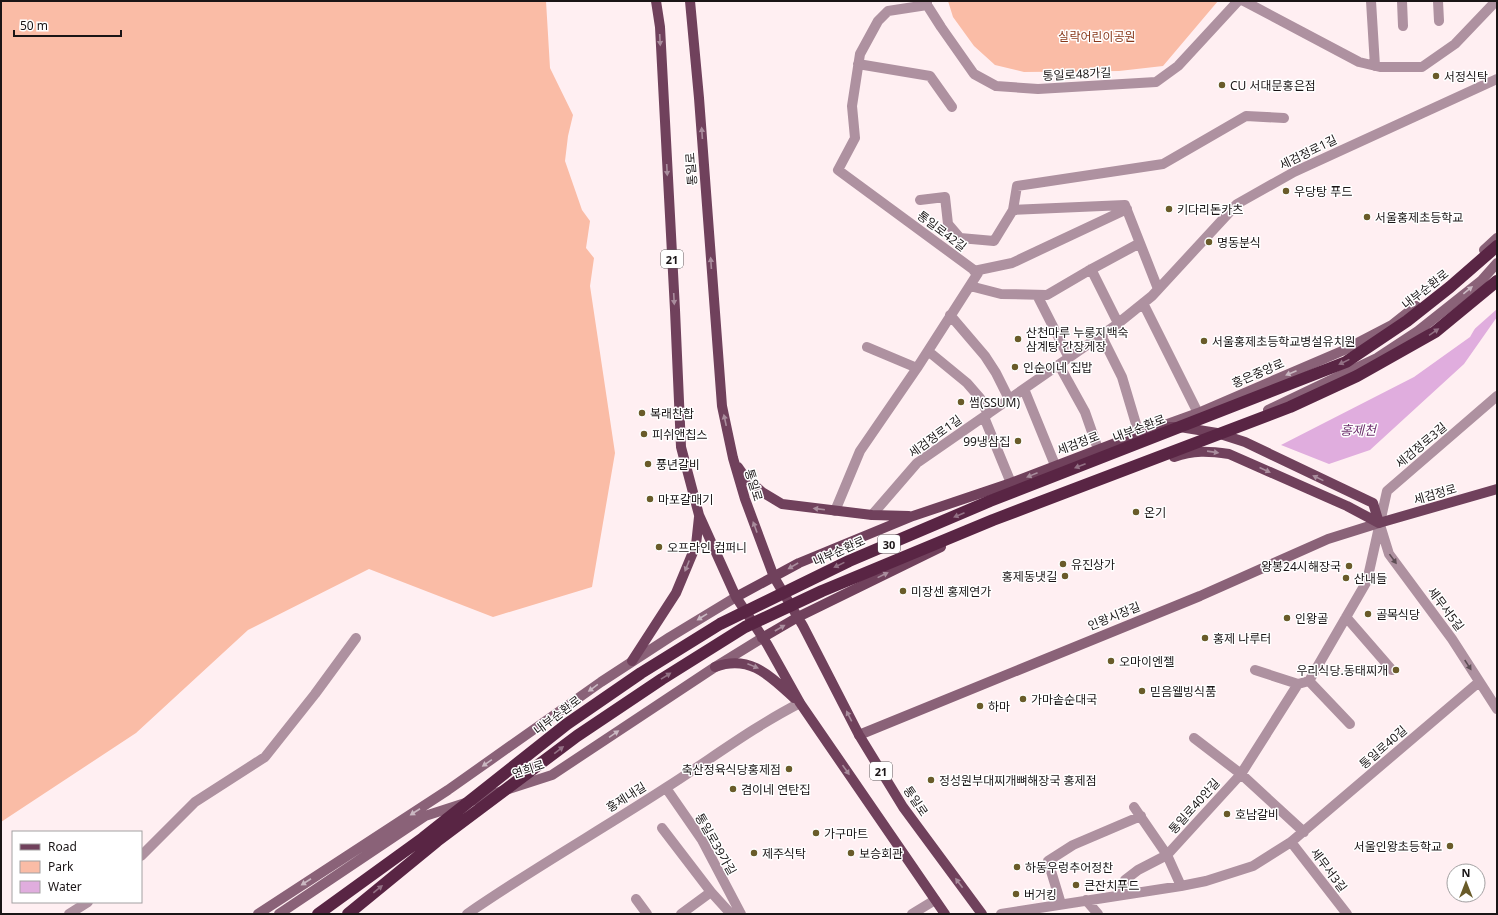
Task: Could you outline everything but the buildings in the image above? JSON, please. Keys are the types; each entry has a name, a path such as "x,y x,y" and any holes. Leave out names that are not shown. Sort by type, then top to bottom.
{"highway":[{"name":"내부순환로","path":"318,914 423,838 568,724 641,673 720,624 849,561 983,504 1346,362 1407,321 1450,287 1497,246"},
{"name":"30","path":"348,914 437,841 577,736 662,678 745,627 822,591 993,520 1290,407 1357,376 1435,332 1497,281"}],"main road":[{"name":"통일로","path":"656,1 660,27 681,447 699,515 736,597 767,644 800,704 945,914"},
{"name":"통일로","path":"690,1 699,98 722,406 733,458 747,506 774,577 798,617 859,735 903,807 982,914"},
{"name":"세검정로","path":"774,577 799,563 913,516 1011,483 1160,427 1180,427 1217,433 1245,442 1353,495 1373,503 1379,523 1497,489"},
{"path":"798,617 949,543 1183,454 1208,451 1229,454 1347,506 1379,523"},
{"path":"733,458 745,477 762,492 782,504 872,515 913,516"},
{"path":"632,661 676,593 696,545 699,515"},
{"name":"연희로","path":"736,597 774,577"},
{"name":"연희로","path":"762,638 798,617"},
{"path":"715,667 733,662 742,662 756,667 775,681 800,704"}],"street":[{"name":"통일로48가길","path":"928,2 941,28 974,74 996,86 1038,90 1156,82 1178,66 1238,1"},
{"path":"1244,1 1359,62 1380,67 1422,67 1455,44 1496,1"},
{"path":"1371,1 1375,66"},
{"path":"1402,1 1403,26"},
{"path":"1438,1 1438,21"},
{"name":"통일로42길","path":"928,2 888,11 878,21 860,54 852,106 855,138 838,170 974,271"},
{"path":"858,64 930,76 952,107"},
{"name":"세검정로1길","path":"872,515 918,463 1069,358 1143,303 1158,289 1237,204 1294,172 1497,79"},
{"path":"920,200 945,197 948,224 960,238 994,241 1013,210 1017,186 1163,164 1246,116 1284,118"},
{"path":"974,271 1012,263 1126,207"},
{"path":"1013,210 1126,207"},
{"path":"1126,207 1158,289"},
{"name":"홍은중앙로","path":"1160,427 1198,413 1342,351 1392,325 1474,261 1497,238"},
{"path":"970,286 1001,294 1047,295 1091,269 1140,243"},
{"path":"1217,433 1250,419 1376,358 1418,331 1480,280 1497,263"},
{"path":"1091,269 1118,323"},
{"path":"835,511 860,451 917,368 970,286 978,273 974,271"},
{"path":"1037,295 1069,358"},
{"path":"1143,303 1198,413"},
{"path":"950,315 985,356 996,373 1009,399"},
{"path":"1101,335 1122,378 1139,434"},
{"path":"867,347 917,368"},
{"path":"928,351 967,383 980,398 1011,483"},
{"path":"1059,365 1085,412 1098,450"},
{"path":"1024,389 1056,465"},
{"name":"세검정로3길","path":"1379,523 1387,491 1497,396"},
{"path":"1255,670 1298,684 1309,681 1367,581 1379,523"},
{"name":"세무서5길","path":"1379,523 1389,554 1452,639 1497,709"},
{"name":"인왕시장길","path":"859,735 1200,596 1328,539 1379,523"},
{"name":"연희로","path":"258,914 448,790 632,661 736,597"},
{"path":"1346,617 1392,670"},
{"path":"142,855 195,802 265,757 315,694 356,638"},
{"name":"연희로","path":"279,914 425,816 552,775 715,667 762,638"},
{"path":"1309,681 1350,724"},
{"name":"통일로40길","path":"1001,914 1181,886 1206,881 1253,866 1292,842 1479,682"},
{"name":"통일로40안길","path":"1167,855 1241,774 1298,684"},
{"name":"홍제내길","path":"467,914 510,885 666,788 775,716 800,704"},
{"path":"1194,738 1241,774 1304,832"},
{"name":"통일로39가길","path":"666,788 702,840 741,914"},
{"name":"통일로40안길","path":"1134,807 1167,855 1181,886"},
{"path":"1061,904 1048,860 1074,845 1141,816"},
{"path":"662,828 711,892 731,914"},
{"name":"세무서3길","path":"1292,842 1346,914"},
{"path":"1122,895 1125,880 1138,870 1167,855"},
{"path":"681,914 711,892"},
{"path":"636,898 647,914"},
{"path":"912,914 935,900"},
{"path":"1086,900 1098,914"},
{"path":"69,914 86,903"}],"green space":[{"path":"1,1 546,1 550,68 573,115 568,136 565,161 582,210 590,221 586,248 594,258 590,286 615,453 592,587 493,617 369,569 248,630 136,733 1,822"},
{"name":"실락어린이공원","path":"948,1 1218,1 1163,66 1119,71 1024,72 995,65 974,46 953,17"}],"water":[{"name":"홍제천","path":"1497,290 1497,317 1464,364 1370,450 1329,464 1281,445 1414,377 1470,337"}],"pier":[{"path":"1497,288 1497,309 1470,333 1495,289"},
{"path":"391,854 394,854 408,878 407,880 362,914 317,914"}],"place":[{"name":"서정식탁","path":"1436,76"},
{"name":"CU 서대문홍은점","path":"1222,85"},
{"name":"우당탕 푸드","path":"1286,191"},
{"name":"키다리돈카츠","path":"1169,209"},
{"name":"서울홍제초등학교","path":"1367,217"},
{"name":"명동분식","path":"1209,242"},
{"name":"산천마루 누룽지백숙 삼계탕 간장게장","path":"1018,339"},
{"name":"서울홍제초등학교병설유치원","path":"1204,341"},
{"name":"인순이네 집밥","path":"1015,367"},
{"name":"썸(SSUM)","path":"961,402"},
{"name":"복래찬합","path":"642,413"},
{"name":"피쉬앤칩스","path":"644,434"},
{"name":"99냉삼집","path":"1018,441"},
{"name":"풍년갈비","path":"648,464"},
{"name":"마포갈매기","path":"650,499"},
{"name":"온기","path":"1136,512"},
{"name":"오프라인 컴퍼니","path":"659,547"},
{"name":"유진상가","path":"1063,564"},
{"name":"왕봉24시해장국","path":"1349,566"},
{"name":"홍제동냇길","path":"1065,576"},
{"name":"산내들","path":"1346,578"},
{"name":"미장센 홍제연가","path":"903,591"},
{"name":"골목식당","path":"1368,614"},
{"name":"인왕골","path":"1287,618"},
{"name":"홍제 나루터","path":"1205,638"},
{"name":"오마이엔젤","path":"1111,661"},
{"name":"우리식당.동태찌개","path":"1396,670"},
{"name":"믿음웰빙식품","path":"1142,691"},
{"name":"가마솥순대국","path":"1023,699"},
{"name":"하마","path":"980,706"},
{"name":"축산정육식당홍제점","path":"789,769"},
{"name":"정성원부대찌개뼈해장국 홍제점","path":"931,780"},
{"name":"겸이네 연탄집","path":"733,789"},
{"name":"호남갈비","path":"1227,814"},
{"name":"가구마트","path":"816,833"},
{"name":"서울인왕초등학교","path":"1450,846"},
{"name":"제주식탁","path":"754,853"},
{"name":"보승회관","path":"851,853"},
{"name":"하동우렁추어정찬","path":"1017,867"},
{"name":"큰잔치푸드","path":"1076,885"},
{"name":"버거킹","path":"1016,894"}]}
